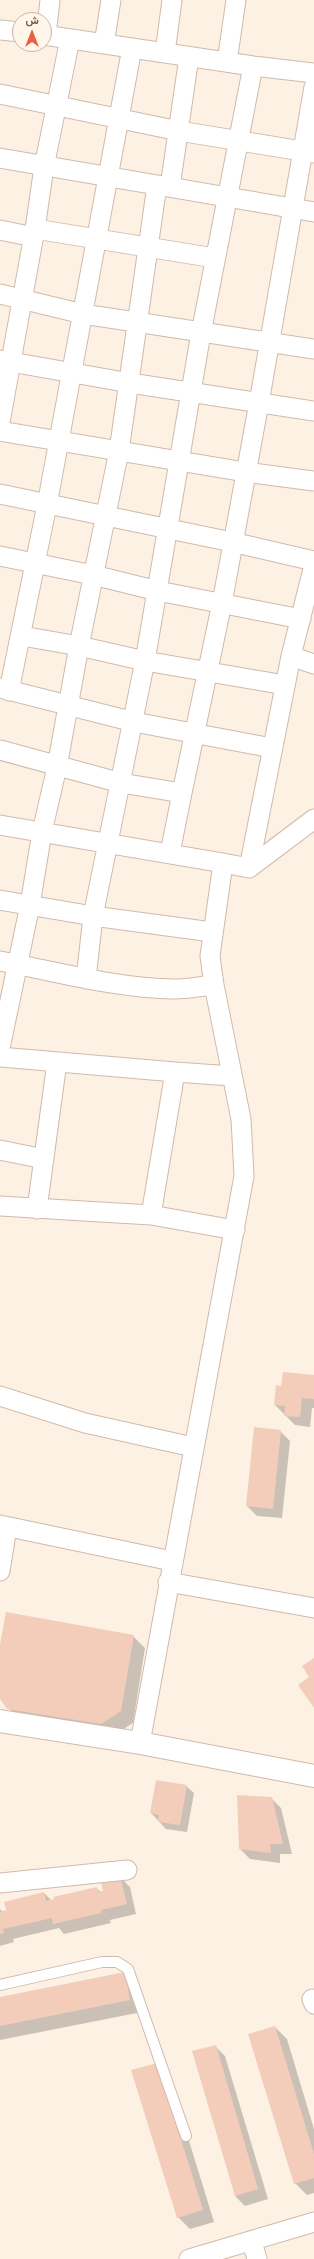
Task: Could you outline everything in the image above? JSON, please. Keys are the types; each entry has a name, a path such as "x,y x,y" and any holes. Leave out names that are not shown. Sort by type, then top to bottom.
{"street":[{"path":"48,12 50,0"},
{"path":"104,44 111,0"},
{"path":"165,53 172,0"},
{"path":"226,62 236,0"},
{"path":"0,30 12,31"},
{"path":"52,36 189,57 314,73"},
{"path":"0,422 5,361 22,298 35,233 44,167 70,39"},
{"path":"132,48 95,239 83,314 22,636 5,690 134,722 194,735 272,748"},
{"path":"0,1048 9,963 30,905 42,832 57,767 79,646 119,451 149,248 163,186 179,131 189,57"},
{"path":"86,979 93,916 134,722 158,591 178,460 192,392 201,333 227,195 254,66"},
{"path":"170,853 222,603 270,342 292,207 309,152 314,87"},
{"path":"0,94 179,131 309,152"},
{"path":"0,158 44,167 107,175 163,186 227,195 314,212"},
{"path":"0,230 95,239 215,258"},
{"path":"0,294 22,298 83,314 314,349"},
{"path":"5,361 130,383 314,411"},
{"path":"0,431 314,482"},
{"path":"0,494 47,505 232,542 314,561"},
{"path":"0,556 93,575 158,591 301,619"},
{"path":"249,868 291,656 301,619 310,597 314,565"},
{"path":"22,636 79,646 145,661 285,685"},
{"path":"291,656 314,664"},
{"path":"0,750 57,767 121,782 182,793"},
{"path":"0,826 170,853 249,868 314,819"},
{"path":"140,1743 168,1582 244,1176 241,1119 214,985 210,956 212,932 223,863"},
{"path":"0,900 93,916 212,932"},
{"path":"9,963 86,979 152,988 176,989 214,985"},
{"path":"0,1056 232,1076"},
{"path":"37,1209 57,1062"},
{"path":"151,1215 175,1072"},
{"path":"0,1150 44,1158"},
{"path":"0,1206 151,1215 235,1230"},
{"path":"0,1396 85,1423 193,1447"},
{"path":"0,1571 4,1526 172,1561"},
{"path":"168,1582 314,1608"},
{"path":"0,1721 140,1743 314,1776"},
{"path":"0,1882 127,1870"},
{"path":"189,2259 255,2250 314,2222"}],"lane":[{"path":"0,1985 102,1962 117,1962 128,1969 186,2136"}],"building":[{"path":"283,1372 314,1375 314,1399 302,1398 300,1417 284,1416 285,1406 274,1405 276,1385 281,1386"},
{"path":"254,1427 281,1430 273,1509 246,1506"},
{"path":"6,1612 134,1635 121,1711 101,1724 7,1709 0,1699 0,1644"},
{"path":"314,1658 314,1708 298,1685 309,1677 302,1666"},
{"path":"156,1780 187,1785 180,1825 158,1822 159,1815 150,1813"},
{"path":"237,1795 272,1797 283,1844 270,1844 271,1853 239,1849"},
{"path":"120,1876 127,1904 101,1910 101,1913 53,1924 52,1918 3,1929 4,1933 0,1934 0,1912 6,1910 4,1902 44,1892 46,1901 54,1899 53,1897 97,1887 98,1892 103,1891 101,1881"},
{"path":"125,1972 130,2000 0,2026 0,1997"},
{"path":"275,2026 314,2154 314,2178 294,2184 248,2034"},
{"path":"216,2045 258,2189 235,2196 192,2051"},
{"path":"157,2063 203,2210 177,2218 131,2070"}]}
